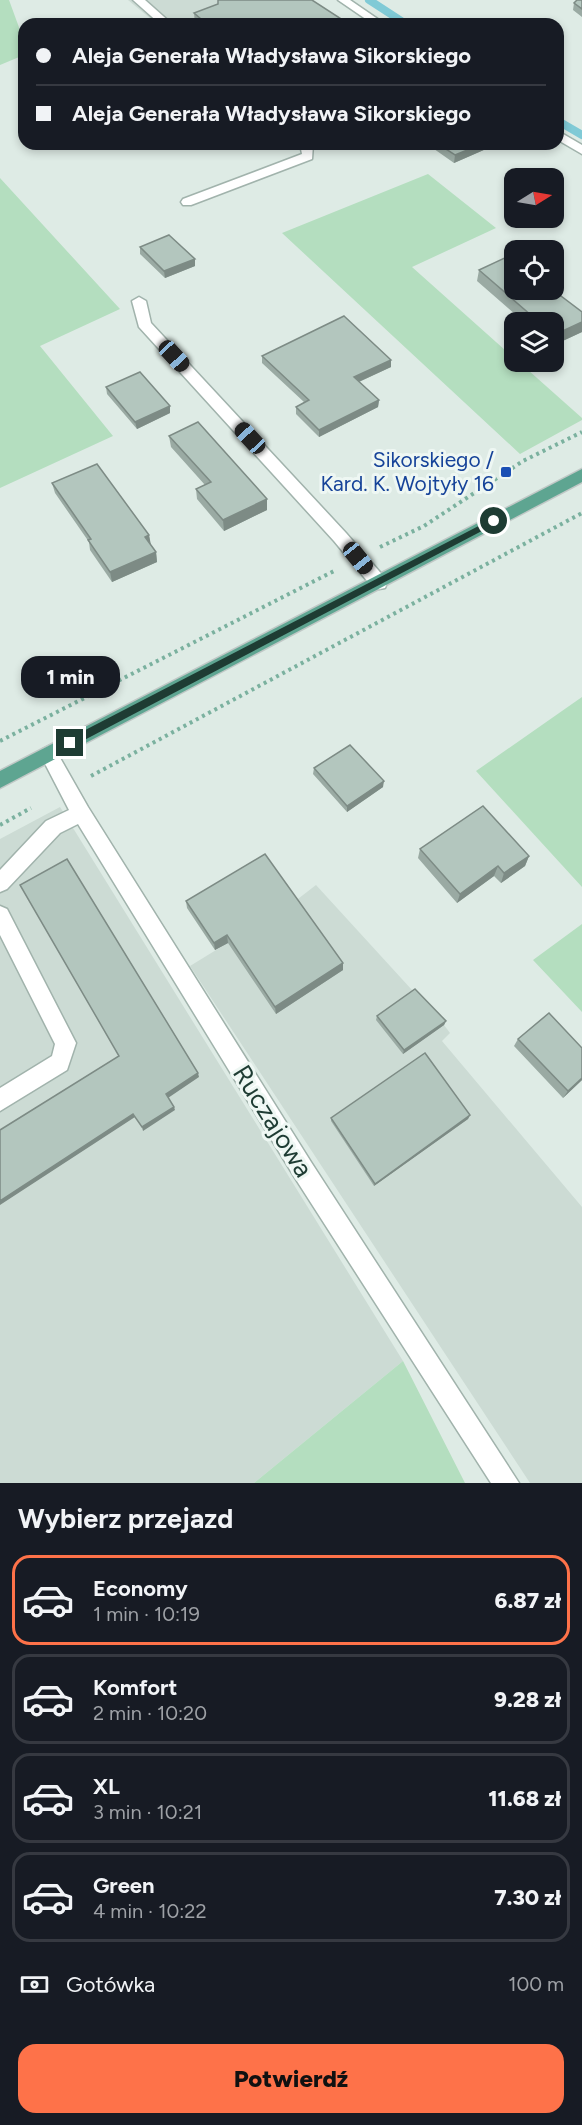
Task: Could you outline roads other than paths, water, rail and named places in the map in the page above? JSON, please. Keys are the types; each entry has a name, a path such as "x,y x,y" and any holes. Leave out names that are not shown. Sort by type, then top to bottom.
{"main road":[{"path":"0,780 582,475"}],"street":[{"path":"343,0 371,18"},
{"path":"139,1 144,18"},
{"path":"139,1 160,18"},
{"path":"564,139 582,150"},
{"path":"187,202 308,156 308,150"},
{"path":"139,300 144,324 379,583"},
{"name":"Ruczajowa","path":"49,754 81,813 303,1170 506,1483"},
{"path":"0,883 53,827 81,813"},
{"path":"0,915 66,1043 60,1063 0,1100"}],"waterway":[{"path":"369,0 397,18"},
{"path":"564,124 582,135"}],"place":[{"name":"Sikorskiego / Kard. K. Wojtyły 16","path":"506,472"}]}
